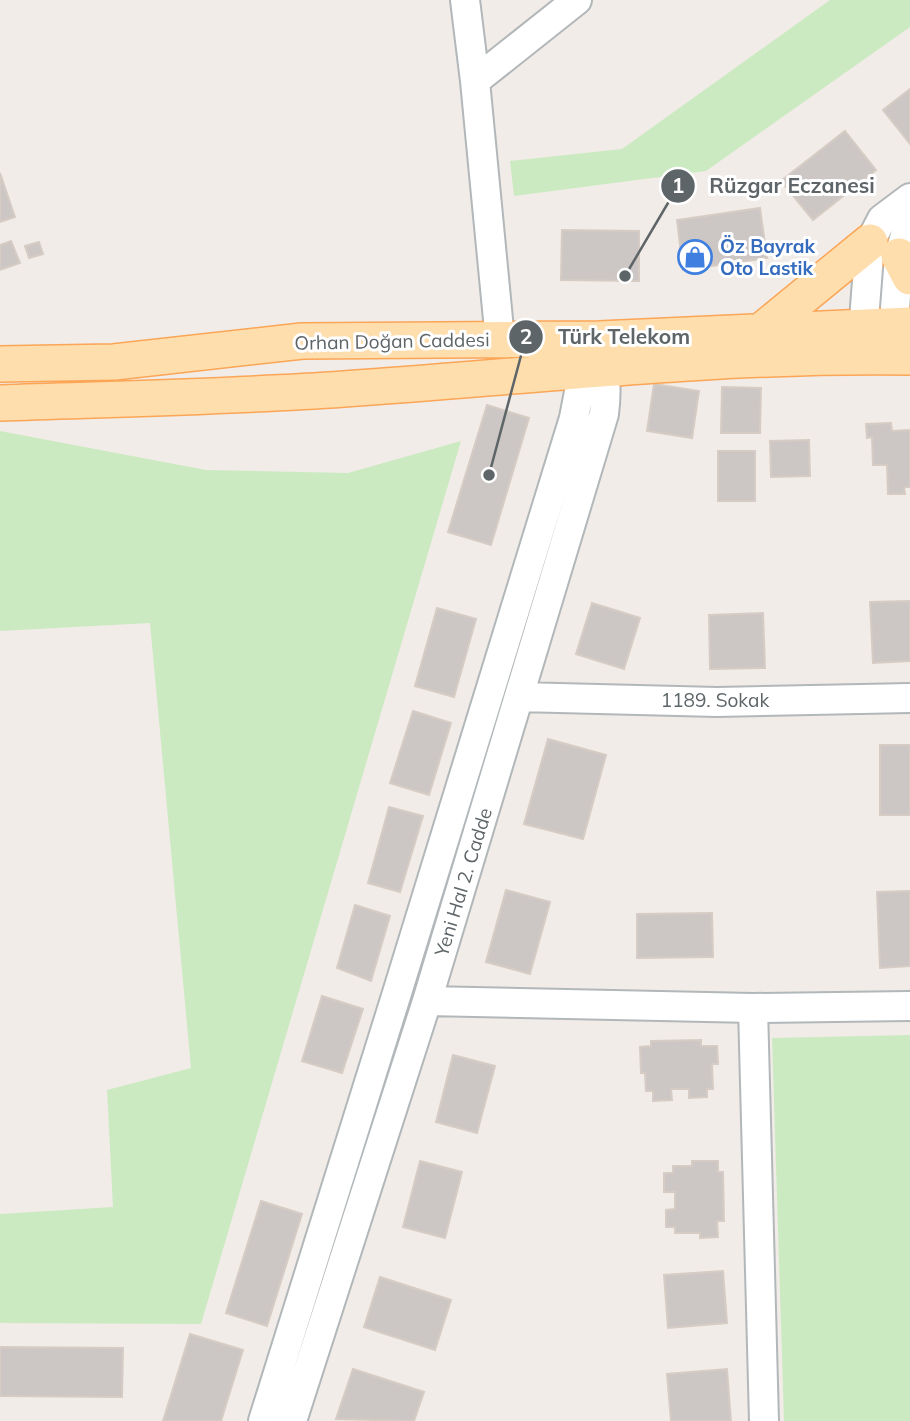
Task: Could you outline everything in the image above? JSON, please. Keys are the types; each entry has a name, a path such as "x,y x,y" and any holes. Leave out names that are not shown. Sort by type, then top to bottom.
{"main road":[{"path":"760,332 840,265 893,259"},
{"name":"Orhan Doğan Caddesi","path":"0,403 341,389 760,332 888,342"},
{"name":"Orhan Doğan Caddesi","path":"0,364 114,362 302,341 500,340 592,354 806,357 888,342"}],"street":[{"path":"465,0 500,340"},
{"path":"475,81 577,0"},
{"path":"888,342 893,259 882,219 910,198"},
{"path":"893,259 910,218"},
{"path":"263,1421 592,354"},
{"name":"Yeni Hal 2. Cadde","path":"292,1421 427,1001 604,414 607,393 592,354"},
{"name":"1189. Sokak","path":"519,697 717,702 910,698"},
{"path":"427,1001 753,1007 910,1006"},
{"path":"753,1007 764,1421"}],"green space":[{"path":"830,0 910,0 910,27 706,171 514,196 510,161 622,149"},
{"path":"0,431 206,470 348,473 461,441 201,1324 0,1323 0,1214 113,1207 107,1090 191,1068 150,623 0,631"},
{"path":"910,1035 910,1421 784,1421 772,1038"}],"building":[{"path":"910,89 910,144 883,110"},
{"path":"845,131 876,170 813,220 781,181"},
{"path":"0,173 15,217 0,222"},
{"path":"760,208 767,258 683,270 677,220"},
{"path":"562,230 639,231 639,281 561,280"},
{"path":"11,241 20,263 0,270 0,245"},
{"path":"39,242 43,254 29,258 25,246"},
{"path":"654,384 699,391 692,438 647,431"},
{"path":"722,387 761,388 760,433 721,433"},
{"path":"487,405 529,418 491,545 448,532"},
{"path":"891,423 892,431 910,430 910,487 904,487 905,494 888,494 887,465 873,465 872,437 867,438 866,424"},
{"path":"809,440 810,476 771,477 770,441"},
{"path":"718,451 755,451 755,501 718,501"},
{"path":"910,601 910,661 873,663 870,602"},
{"path":"592,603 640,618 624,669 576,654"},
{"path":"437,608 476,619 454,697 415,686"},
{"path":"763,613 765,668 710,669 709,615"},
{"path":"413,711 451,723 429,795 390,783"},
{"path":"548,739 606,755 583,839 524,824"},
{"path":"880,745 910,745 910,815 880,815"},
{"path":"389,807 423,816 400,892 368,883"},
{"path":"506,890 550,902 530,974 486,962"},
{"path":"910,891 910,966 880,968 877,892"},
{"path":"355,905 390,916 371,981 337,968"},
{"path":"712,913 713,957 637,958 637,914"},
{"path":"322,996 363,1009 342,1073 302,1061"},
{"path":"701,1040 701,1046 717,1046 718,1064 712,1064 713,1089 707,1089 707,1097 689,1098 689,1089 671,1089 672,1100 653,1101 653,1091 646,1091 645,1073 641,1073 640,1047 651,1046 651,1041"},
{"path":"453,1055 495,1066 477,1133 436,1122"},
{"path":"420,1161 462,1172 445,1238 403,1227"},
{"path":"692,1161 718,1161 718,1172 723,1172 724,1221 717,1221 718,1237 700,1238 700,1233 675,1233 675,1227 666,1227 666,1210 675,1209 675,1192 664,1192 664,1173 673,1173 673,1166 692,1166"},
{"path":"261,1201 302,1214 267,1326 226,1313"},
{"path":"723,1271 727,1323 668,1328 664,1275"},
{"path":"380,1277 451,1300 435,1350 364,1327"},
{"path":"190,1334 243,1350 221,1421 163,1421"},
{"path":"0,1347 123,1348 122,1397 0,1396"},
{"path":"353,1369 424,1392 414,1421 336,1419"},
{"path":"727,1369 731,1421 671,1421 667,1374"}],"place":[{"name":"Öz Bayrak Oto Lastik","path":"695,257"},
{"name":"Rüzgar Eczanesi","path":"625,276"},
{"name":"Türk Telekom","path":"489,475"}]}
